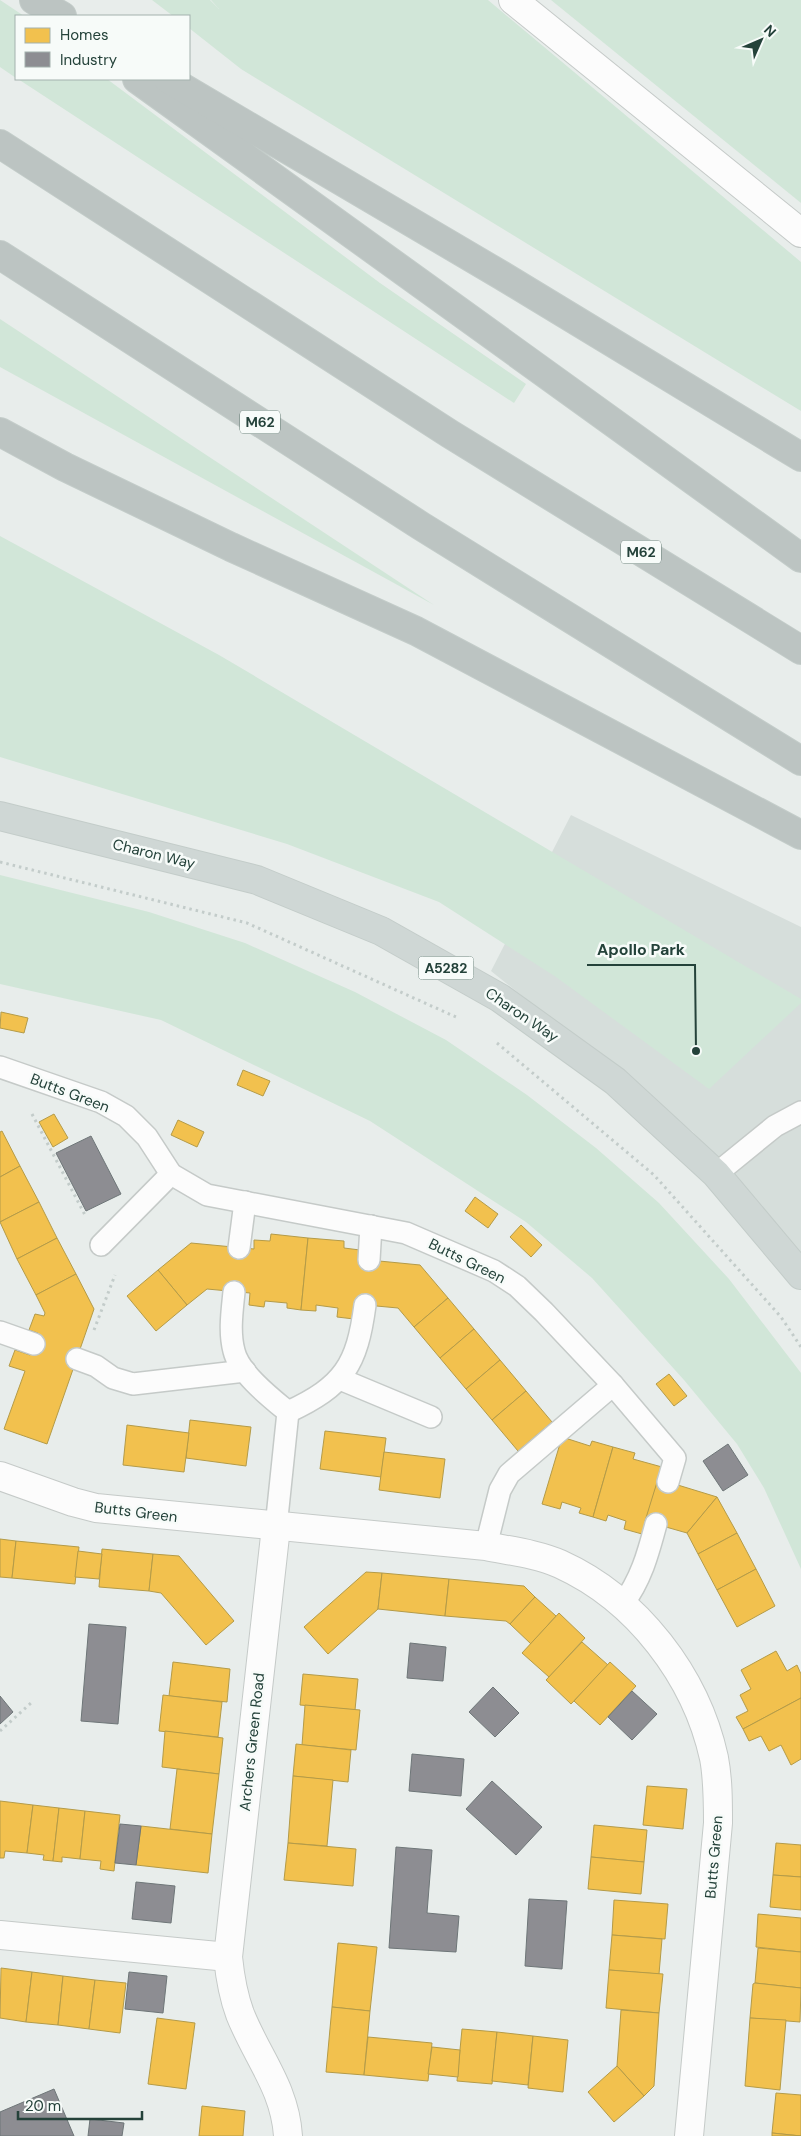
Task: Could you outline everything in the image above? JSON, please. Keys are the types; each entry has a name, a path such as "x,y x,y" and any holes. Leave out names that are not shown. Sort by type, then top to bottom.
{"highway":[{"path":"28,0 49,15"},
{"path":"34,0 60,15"},
{"path":"138,80 801,558"},
{"path":"170,80 502,275 801,457"},
{"name":"M62","path":"0,144 450,434 801,650"},
{"name":"M62","path":"0,255 421,526 801,761"},
{"path":"0,432 65,467 231,547 416,631 801,835"}],"main road":[{"name":"Charon Way","path":"0,816 257,880 380,932 500,998 615,1081 716,1174 801,1275"}],"street":[{"path":"513,0 801,233"},
{"name":"Butts Green","path":"0,1476 73,1502 96,1508 486,1546 533,1555 560,1564 585,1577 622,1605 654,1637 672,1660 685,1682 705,1729 714,1757 718,1787 718,1822 689,2136"},
{"name":"Archers Green Road","path":"276,1527 228,1957 232,1991 241,2016 270,2071 294,2136"},
{"path":"0,1935 228,1957"}],"lane":[{"name":"Butts Green","path":"4,1069 102,1102 126,1116 147,1137 171,1174 207,1195 406,1233 494,1270 517,1286 544,1312 613,1385 675,1458 668,1482"},
{"path":"716,1174 775,1126 801,1112"},
{"path":"101,1245 171,1174"},
{"path":"239,1248 245,1202"},
{"path":"369,1260 372,1226"},
{"path":"234,1292 231,1328 234,1353 245,1371 265,1393 288,1412"},
{"path":"288,1412 319,1396 340,1379 351,1362 358,1345 366,1305"},
{"path":"0,1332 34,1344"},
{"path":"79,1360 96,1366 113,1378 133,1384 245,1371"},
{"path":"340,1379 430,1417"},
{"path":"486,1546 500,1490 509,1474 613,1385"},
{"path":"276,1527 288,1412"},
{"path":"622,1605 633,1591 644,1568 656,1524"}],"path":[{"path":"0,862 247,922 460,1019"},
{"path":"493,1039 654,1175 781,1317 801,1347"},
{"path":"4,1069 116,1272 79,1360"},
{"path":"0,1731 31,1703"}],"shaded area":[{"path":"571,815 801,927 801,1265 693,1132 491,971"}],"green space":[{"path":"0,0 22,15 15,15 15,77 0,67"},
{"path":"152,0 210,0 219,9 211,0 488,0 801,262 801,411 241,69 190,29 190,15 172,15"},
{"path":"551,0 801,0 801,203"},
{"path":"20,80 108,80 380,283 526,384 514,403"},
{"path":"0,319 434,605 0,367"},
{"path":"0,536 219,655 801,999 801,1003 709,1089 556,977 439,902 287,844 0,757"},
{"path":"0,875 149,912 245,943 355,992 446,1040 527,1095 596,1148 659,1203 729,1279 801,1373 801,1569 764,1488 737,1444 684,1380 592,1278 526,1222 370,1121 161,1020 0,984"}],"building: Homes":[{"path":"1,1012 28,1018 24,1033 0,1028"},
{"path":"243,1070 270,1081 263,1096 237,1085"},
{"path":"54,1114 68,1138 53,1147 39,1122"},
{"path":"178,1120 204,1132 197,1147 171,1135"},
{"path":"2,1131 20,1166 0,1177 0,1132"},
{"path":"20,1166 39,1202 0,1222 0,1177"},
{"path":"475,1197 498,1214 488,1228 465,1211"},
{"path":"39,1202 57,1238 17,1259 0,1222"},
{"path":"521,1225 542,1245 531,1257 510,1237"},
{"path":"271,1234 308,1238 301,1310 287,1308 287,1303 265,1301 264,1307 249,1305 250,1293 207,1289 187,1305 158,1270 191,1243 254,1249 254,1240 270,1241"},
{"path":"57,1238 76,1274 36,1295 17,1259"},
{"path":"308,1238 344,1241 344,1248 360,1250 369,1260 420,1265 448,1298 414,1327 398,1308 355,1304 354,1319 337,1317 338,1308 316,1305 316,1311 301,1310"},
{"path":"158,1270 187,1305 156,1331 127,1296"},
{"path":"76,1274 94,1309 47,1444 4,1429 25,1371 9,1366 15,1350 30,1355 38,1333 29,1330 35,1314 44,1316 45,1313 36,1295"},
{"path":"448,1298 474,1329 440,1358 414,1327"},
{"path":"474,1329 500,1360 466,1389 440,1358"},
{"path":"500,1360 526,1391 492,1420 466,1389"},
{"path":"669,1374 687,1396 674,1406 656,1384"},
{"path":"526,1391 552,1422 518,1451 492,1420"},
{"path":"190,1420 251,1427 246,1466 186,1458"},
{"path":"127,1425 189,1433 184,1472 123,1465"},
{"path":"325,1431 386,1438 381,1477 320,1469"},
{"path":"562,1437 590,1446 592,1441 613,1447 593,1517 579,1513 581,1508 562,1502 560,1509 542,1504"},
{"path":"613,1447 635,1453 633,1459 662,1467 642,1534 624,1529 626,1521 608,1515 606,1521 593,1517"},
{"path":"384,1452 445,1459 440,1498 379,1490"},
{"path":"658,1479 717,1497 687,1533 645,1521"},
{"path":"717,1497 737,1533 698,1554 687,1533"},
{"path":"737,1533 756,1569 717,1590 698,1554"},
{"path":"0,1539 16,1541 12,1578 0,1577"},
{"path":"16,1541 79,1547 75,1584 12,1578"},
{"path":"102,1549 153,1554 149,1591 99,1587"},
{"path":"78,1551 102,1554 99,1579 75,1577"},
{"path":"153,1554 179,1556 234,1621 206,1645 161,1593 149,1591"},
{"path":"756,1569 775,1606 737,1627 717,1590"},
{"path":"366,1572 382,1573 378,1609 328,1654 304,1627"},
{"path":"382,1573 449,1579 445,1616 378,1609"},
{"path":"449,1579 524,1586 535,1597 510,1624 506,1621 445,1616"},
{"path":"535,1597 556,1616 531,1644 510,1624"},
{"path":"559,1613 585,1638 549,1677 522,1653"},
{"path":"582,1642 608,1665 571,1704 546,1680"},
{"path":"776,1651 787,1671 797,1665 801,1674 801,1698 743,1729 736,1717 748,1711 740,1695 751,1689 741,1670"},
{"path":"173,1662 230,1669 227,1702 169,1696"},
{"path":"610,1662 636,1686 600,1725 574,1701"},
{"path":"303,1674 358,1679 355,1710 300,1705"},
{"path":"163,1695 222,1702 218,1737 159,1731"},
{"path":"801,1698 801,1759 791,1765 781,1745 769,1751 761,1736 749,1741 743,1729"},
{"path":"305,1705 360,1710 356,1750 302,1745"},
{"path":"165,1731 223,1738 219,1774 162,1767"},
{"path":"296,1744 351,1750 348,1782 293,1776"},
{"path":"177,1769 219,1774 212,1834 170,1829"},
{"path":"293,1776 333,1780 327,1846 288,1843"},
{"path":"647,1786 687,1789 683,1829 643,1825"},
{"path":"0,1801 33,1805 27,1853 5,1851 4,1858 0,1858"},
{"path":"33,1805 59,1808 53,1861 43,1860 44,1855 27,1853"},
{"path":"59,1808 85,1811 80,1859 62,1857 62,1862 53,1861"},
{"path":"85,1811 120,1815 114,1871 100,1869 101,1861 80,1859"},
{"path":"594,1825 647,1830 644,1862 591,1857"},
{"path":"141,1826 212,1834 208,1873 136,1865"},
{"path":"288,1843 356,1849 353,1886 284,1880"},
{"path":"776,1843 801,1845 801,1877 773,1875"},
{"path":"591,1857 644,1862 641,1894 588,1889"},
{"path":"773,1875 801,1877 801,1910 770,1907"},
{"path":"614,1900 668,1904 665,1939 612,1935"},
{"path":"758,1914 801,1918 801,1952 756,1947"},
{"path":"612,1935 662,1939 659,1974 609,1970"},
{"path":"338,1943 377,1947 370,2011 332,2007"},
{"path":"758,1948 801,1952 801,1988 755,1983"},
{"path":"1,1968 32,1972 26,2022 0,2018"},
{"path":"609,1970 663,1974 659,2013 606,2008"},
{"path":"32,1972 63,1976 58,2025 26,2022"},
{"path":"63,1976 95,1980 89,2029 58,2025"},
{"path":"95,1980 126,1983 120,2033 89,2029"},
{"path":"753,1984 801,1988 800,2022 750,2018"},
{"path":"332,2007 370,2011 364,2075 326,2072"},
{"path":"621,2010 659,2013 654,2086 644,2096 617,2066"},
{"path":"157,2018 195,2023 186,2089 148,2084"},
{"path":"750,2018 786,2020 780,2090 745,2086"},
{"path":"462,2029 497,2032 492,2084 457,2081"},
{"path":"497,2032 533,2036 528,2085 492,2081"},
{"path":"533,2036 568,2040 563,2092 528,2088"},
{"path":"368,2037 432,2043 428,2081 364,2075"},
{"path":"432,2047 460,2050 458,2077 428,2074"},
{"path":"617,2066 644,2096 614,2122 588,2092"},
{"path":"776,2093 801,2095 801,2136 772,2133"},
{"path":"202,2106 245,2111 243,2136 199,2136"},
{"path":"772,2133 801,2136 772,2136"}],"building: Industry":[{"path":"91,1136 121,1194 86,1211 56,1153"},
{"path":"728,1444 748,1475 723,1491 703,1461"},
{"path":"89,1624 126,1627 118,1724 81,1721"},
{"path":"410,1643 446,1647 443,1681 407,1678"},
{"path":"493,1687 519,1713 495,1737 469,1712"},
{"path":"632,1691 657,1714 632,1740 608,1717"},
{"path":"0,1696 13,1712 0,1724"},
{"path":"412,1754 464,1759 461,1796 409,1791"},
{"path":"492,1781 542,1827 516,1855 466,1809"},
{"path":"120,1824 141,1826 136,1865 115,1863"},
{"path":"396,1847 432,1850 427,1913 459,1916 456,1952 389,1948"},
{"path":"136,1882 175,1886 171,1923 132,1919"},
{"path":"529,1899 567,1901 562,1969 525,1966"},
{"path":"129,1972 167,1976 163,2013 125,2009"},
{"path":"54,2089 74,2136 0,2136 0,2112"},
{"path":"90,2119 124,2123 122,2136 88,2136"}],"place":[{"name":"Apollo Park","path":"696,1051"}]}
